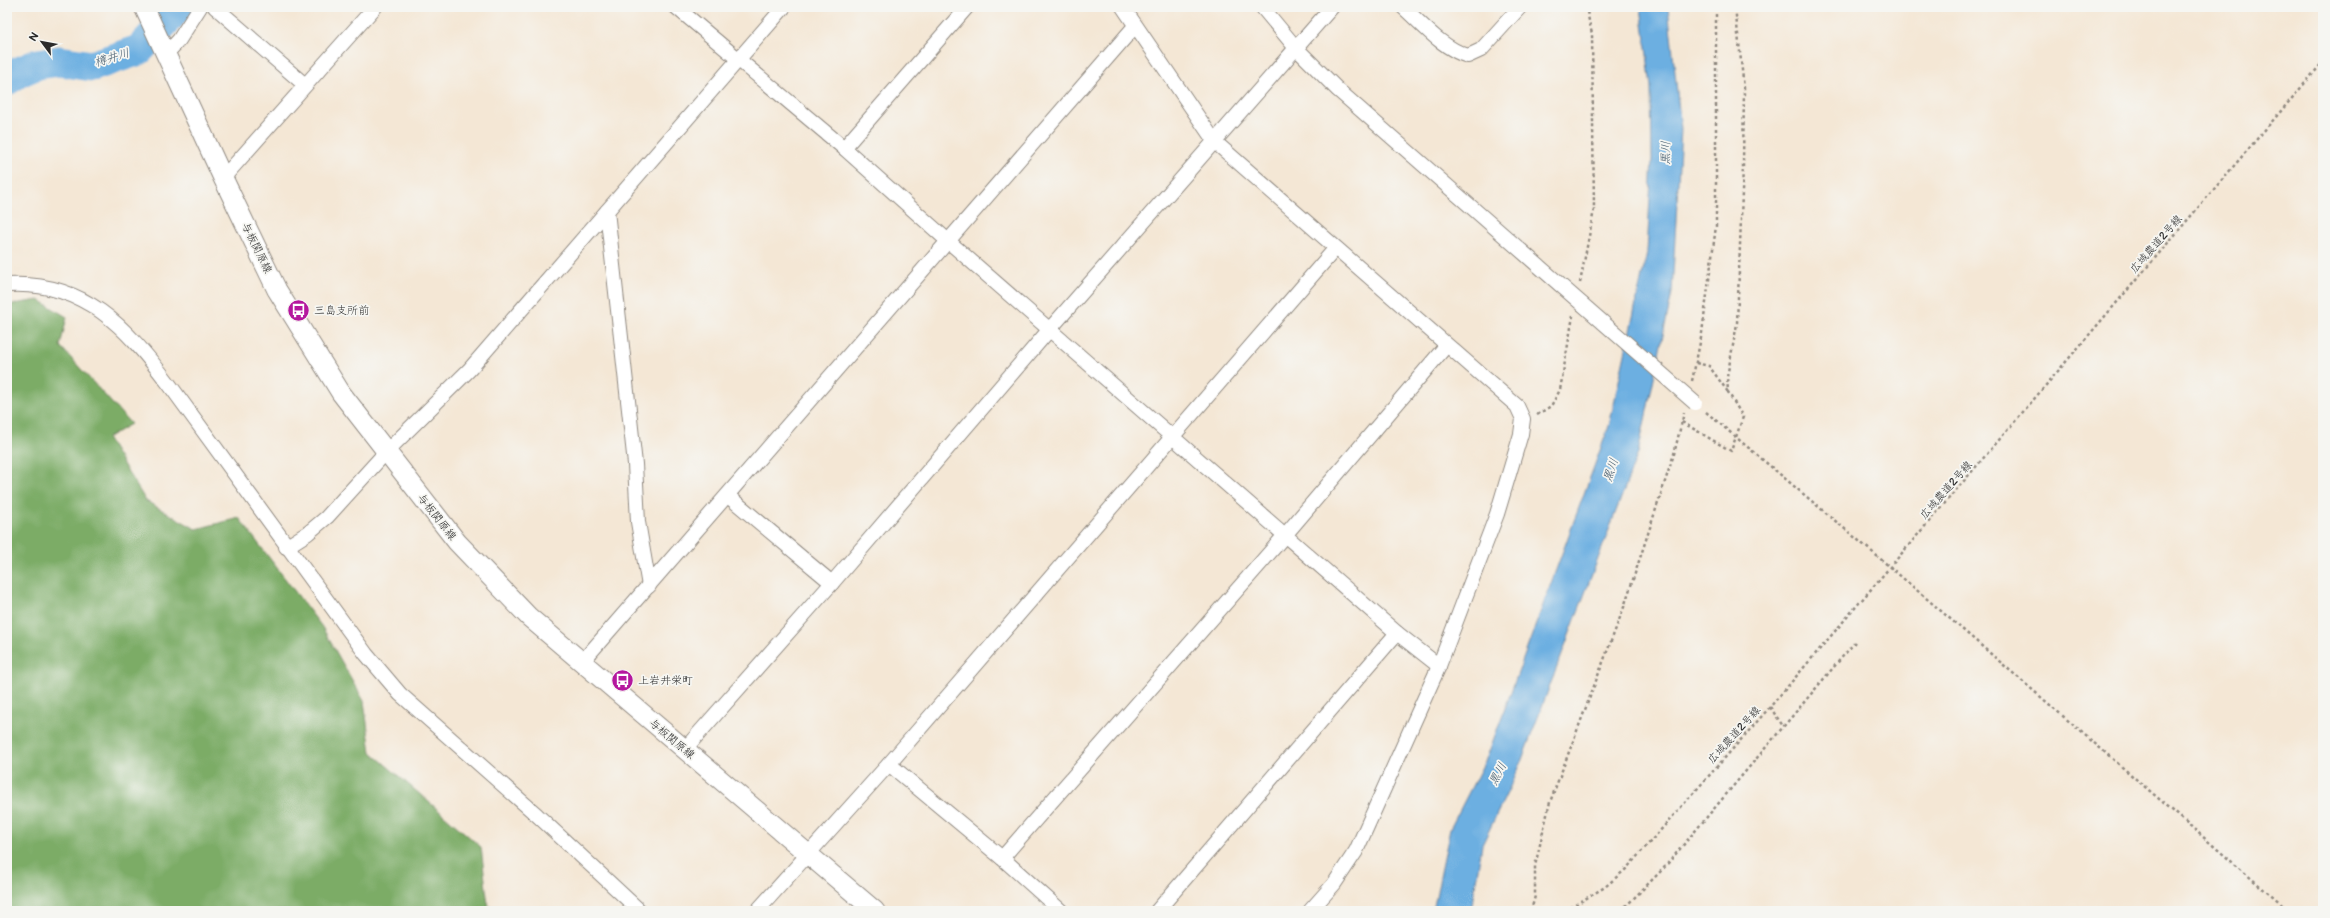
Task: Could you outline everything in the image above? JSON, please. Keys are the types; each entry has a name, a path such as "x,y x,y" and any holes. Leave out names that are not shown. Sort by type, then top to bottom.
{"main road":[{"name":"与板関原線","path":"148,9 166,55 223,178 278,290 300,328 341,393 457,542 529,617 875,911"}],"street":[{"path":"166,55 179,40 200,7"},
{"path":"215,7 305,84"},
{"path":"223,178 375,7"},
{"path":"286,547 308,533 327,517 386,452 470,370 784,7"},
{"path":"844,148 967,7"},
{"path":"1123,7 1215,142 1335,249 1517,406 1523,419 1521,434 1496,514 1439,666 1356,851 1334,884 1310,911"},
{"path":"1262,7 1296,48 1338,90 1579,301 1690,406"},
{"path":"684,750 832,584 1050,329 1332,7"},
{"path":"1402,7 1458,54 1468,56 1481,50 1520,7"},
{"path":"680,8 844,148 948,241 1286,534 1397,633 1439,666"},
{"path":"582,662 728,496 1135,26"},
{"path":"607,211 635,464 638,522 649,586"},
{"path":"757,911 889,764 1172,435 1335,249"},
{"path":"7,285 19,284 57,289 74,294 99,309 134,341 169,384 286,547 366,654 400,694 537,815 640,911"},
{"path":"1002,858 1286,534 1446,346"},
{"path":"728,496 832,584"},
{"path":"1157,911 1397,633"},
{"path":"889,764 1002,858 1061,911"}],"path":[{"path":"1523,419 1534,417 1551,406 1560,390 1579,301 1594,210 1592,34 1586,7"},
{"path":"1691,388 1702,333 1716,226 1716,7"},
{"path":"1728,392 1727,377 1738,324 1743,166 1744,88 1736,7"},
{"name":"広域農道2号線","path":"1565,911 1605,887 1626,869 1770,707 2323,62"},
{"path":"1682,422 1731,451 1743,417 1728,392 1708,366 1696,363"},
{"path":"1531,911 1535,896 1535,866 1550,802 1624,607 1674,454 1682,422 1690,406 1736,437 1890,567 2290,911"},
{"path":"1621,911 1663,869 1855,642"},
{"path":"1770,707 1783,726"}],"green space":[{"path":"39,300 67,317 60,346 131,424 107,438 146,501 196,529 239,518 322,627 364,701 371,752 481,847 488,905 495,911 7,911 7,305"}],"water":[{"name":"黒川","path":"1641,7 1668,7 1681,129 1672,293 1638,453 1518,770 1482,845 1471,911 1433,911 1450,829 1487,757 1609,426 1647,253 1652,159 1651,87"}],"waterway":[{"name":"樽井川","path":"7,80 19,72 38,64 59,61 92,66 139,50 179,7"}],"place":[{"name":"三島支所前","path":"299,310"},
{"name":"上岩井栄町","path":"622,680"}]}
